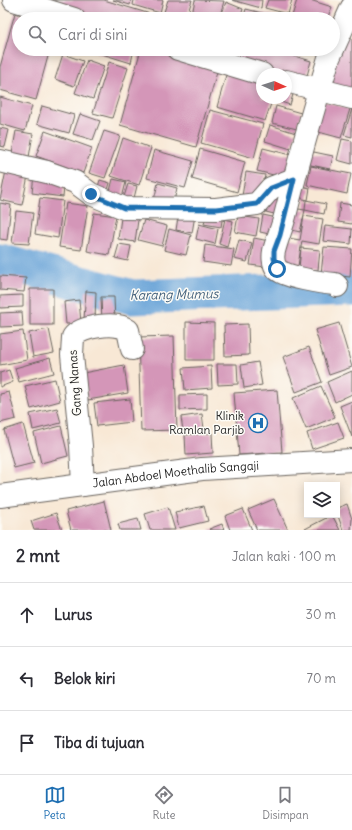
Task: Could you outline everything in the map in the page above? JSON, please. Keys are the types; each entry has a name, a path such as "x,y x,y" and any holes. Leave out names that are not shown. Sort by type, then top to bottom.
{"street":[{"path":"0,11 4,0"},
{"path":"14,0 52,12"},
{"path":"340,34 352,7"},
{"path":"202,56 256,72"},
{"path":"330,56 294,179 280,235 274,251 274,258 275,266 283,273 291,276 335,284 338,286"},
{"path":"292,83 352,98"},
{"path":"0,161 47,172 75,182 91,194 124,208 216,209 257,204 271,188 294,179"},
{"name":"Gang Nanas","path":"83,485 81,446 72,355 73,337 78,332 86,329 110,325 123,326 128,330 132,349"},
{"name":"Jalan Abdoel Moethalib Sangaji","path":"0,496 222,467 352,460"}],"building":[{"path":"46,0 104,0 144,12 64,12 44,6"},
{"path":"113,0 131,0 130,5"},
{"path":"134,0 163,0 160,12 133,5"},
{"path":"168,0 192,0 188,12 164,12"},
{"path":"195,0 224,1 221,12 192,12"},
{"path":"232,0 262,0 261,8"},
{"path":"268,0 292,0 289,12 280,12 265,8"},
{"path":"297,0 310,0 332,7 330,12 293,12"},
{"path":"226,2 243,9 242,12 222,12"},
{"path":"246,9 258,12 245,12"},
{"path":"12,24 12,56 48,56 36,100 0,90 0,67"},
{"path":"345,37 352,39 352,95 327,87 338,56 340,56 340,51"},
{"path":"62,56 69,56 83,61 74,86 55,79"},
{"path":"108,56 132,56 131,63"},
{"path":"139,56 188,56 219,65 196,147 120,125"},
{"path":"214,56 294,56 311,61 305,83 292,77 292,68 256,69"},
{"path":"87,60 104,66 93,99 75,93"},
{"path":"109,62 128,68 112,118 93,113"},
{"path":"228,68 256,76 256,104 271,104 265,121 217,107"},
{"path":"0,97 32,106 25,131 0,124"},
{"path":"320,100 350,109 341,138 311,130"},
{"path":"42,106 74,115 69,133 37,124"},
{"path":"276,106 301,113 297,129 272,123"},
{"path":"352,109 352,137 344,135"},
{"path":"210,110 263,124 254,158 201,143"},
{"path":"80,114 100,121 93,140 73,134"},
{"path":"270,125 296,133 291,149 265,141"},
{"path":"0,128 9,130 5,147 0,146"},
{"path":"16,131 33,134 29,157 12,154"},
{"path":"45,131 92,148 83,173 36,156"},
{"path":"104,131 120,136 105,178 89,173"},
{"path":"123,138 151,148 139,185 111,176"},
{"path":"342,139 352,141 352,164 337,160"},
{"path":"263,148 291,155 286,178 257,171"},
{"path":"200,149 245,162 237,192 192,179"},
{"path":"154,150 193,161 185,188 147,178"},
{"path":"309,151 333,156 330,169 306,164"},
{"path":"7,166 29,171 22,205 0,200"},
{"path":"311,166 351,174 347,194 307,185"},
{"path":"246,172 265,175 261,199 242,196"},
{"path":"34,175 65,179 63,197 32,193"},
{"path":"113,179 126,182 121,202 108,199"},
{"path":"100,180 110,183 107,193 97,190"},
{"path":"158,183 177,188 173,205 154,200"},
{"path":"128,184 137,186 133,202 123,200"},
{"path":"297,185 310,188 308,200 294,197"},
{"path":"269,194 281,196 278,215 266,212"},
{"path":"40,198 63,201 58,238 35,234"},
{"path":"306,200 326,204 324,214 305,210"},
{"path":"0,203 11,205 7,240 0,239"},
{"path":"66,203 88,206 81,250 59,247"},
{"path":"340,203 352,205 352,224 338,222"},
{"path":"292,208 305,210 300,232 288,229"},
{"path":"16,211 33,213 29,244 12,243"},
{"path":"179,211 195,215 192,233 176,230"},
{"path":"207,211 223,214 221,227 204,224"},
{"path":"94,213 116,216 109,255 87,251"},
{"path":"263,215 277,218 274,235 260,232"},
{"path":"238,216 259,219 256,236 235,232"},
{"path":"304,216 323,219 319,244 302,241 298,266 278,263 282,237 300,240"},
{"path":"121,218 138,220 135,242 118,239"},
{"path":"225,219 233,221 227,247 219,244"},
{"path":"144,220 167,226 162,246 138,240"},
{"path":"199,224 218,229 215,244 196,239"},
{"path":"325,226 352,229 351,244 323,241"},
{"path":"169,229 191,235 186,255 164,250"},
{"path":"254,238 269,241 266,267 250,265"},
{"path":"239,240 252,243 247,262 234,259"},
{"path":"119,244 131,246 128,261 115,258"},
{"path":"205,245 234,249 231,266 203,262"},
{"path":"324,247 352,249 350,277 321,274"},
{"path":"301,248 320,250 318,270 299,268"},
{"path":"0,276 26,278 24,292 0,290"},
{"path":"30,289 53,289 53,325 30,325"},
{"path":"86,291 96,292 95,320 84,319"},
{"path":"23,295 23,307 0,308 0,296"},
{"path":"101,297 114,297 115,322 102,323"},
{"path":"79,300 81,323 66,324 64,302"},
{"path":"22,312 23,326 0,327 0,313"},
{"path":"186,322 214,323 214,360 186,360"},
{"path":"339,323 352,367 329,375 315,330"},
{"path":"248,324 249,355 225,356 224,325"},
{"path":"49,329 54,353 33,357 29,333"},
{"path":"23,331 27,360 0,365 0,334"},
{"path":"174,336 177,430 141,431 138,337"},
{"path":"309,347 322,382 296,392 283,357"},
{"path":"50,358 54,373 19,382 15,368"},
{"path":"258,362 262,385 244,388 241,365"},
{"path":"217,364 237,364 238,384 218,385"},
{"path":"124,365 128,393 88,400 83,373"},
{"path":"211,366 212,388 185,390 183,368"},
{"path":"9,370 13,382 0,387 0,373"},
{"path":"352,371 352,394 335,402 327,382"},
{"path":"55,379 60,401 31,409 25,386"},
{"path":"321,386 335,417 306,429 293,398"},
{"name":"Klinik Ramlan Parjib","path":"277,390 282,452 239,455 234,393"},
{"path":"9,392 16,419 0,423 0,394"},
{"path":"207,394 207,409 180,410 180,395"},
{"path":"130,399 132,422 97,426 94,403"},
{"path":"352,401 352,437 340,406"},
{"path":"57,408 61,423 33,430 30,414"},
{"path":"202,414 204,429 183,431 181,417"},
{"path":"338,422 344,438 312,449 307,433"},
{"path":"23,424 34,463 14,468 4,430"},
{"path":"61,426 68,456 41,463 34,433"},
{"path":"212,433 213,453 186,455 185,435"},
{"path":"274,499 288,530 257,530 248,510"},
{"path":"104,501 111,530 71,530 66,511"},
{"path":"347,504 352,519 351,530 343,530 339,518 340,518 340,507"},
{"path":"204,506 208,521 179,528 175,512"},
{"path":"168,507 175,530 150,530 145,514"},
{"path":"243,509 252,530 230,530 225,516"},
{"path":"56,513 62,530 34,530 31,521"},
{"path":"326,518 334,518 340,530 303,530"},
{"path":"138,519 141,530 120,530 118,524"},
{"path":"222,524 224,530 209,529"}],"waterway":[{"name":"Karang Mumus","path":"0,261 132,297 352,289"}],"place":[{"name":"Klinik Ramlan Parjib","path":"258,423"}],"route":[{"path":"91,194 124,208 216,209 257,204 271,188 294,179 280,235 274,251 275,266 277,269"}]}
